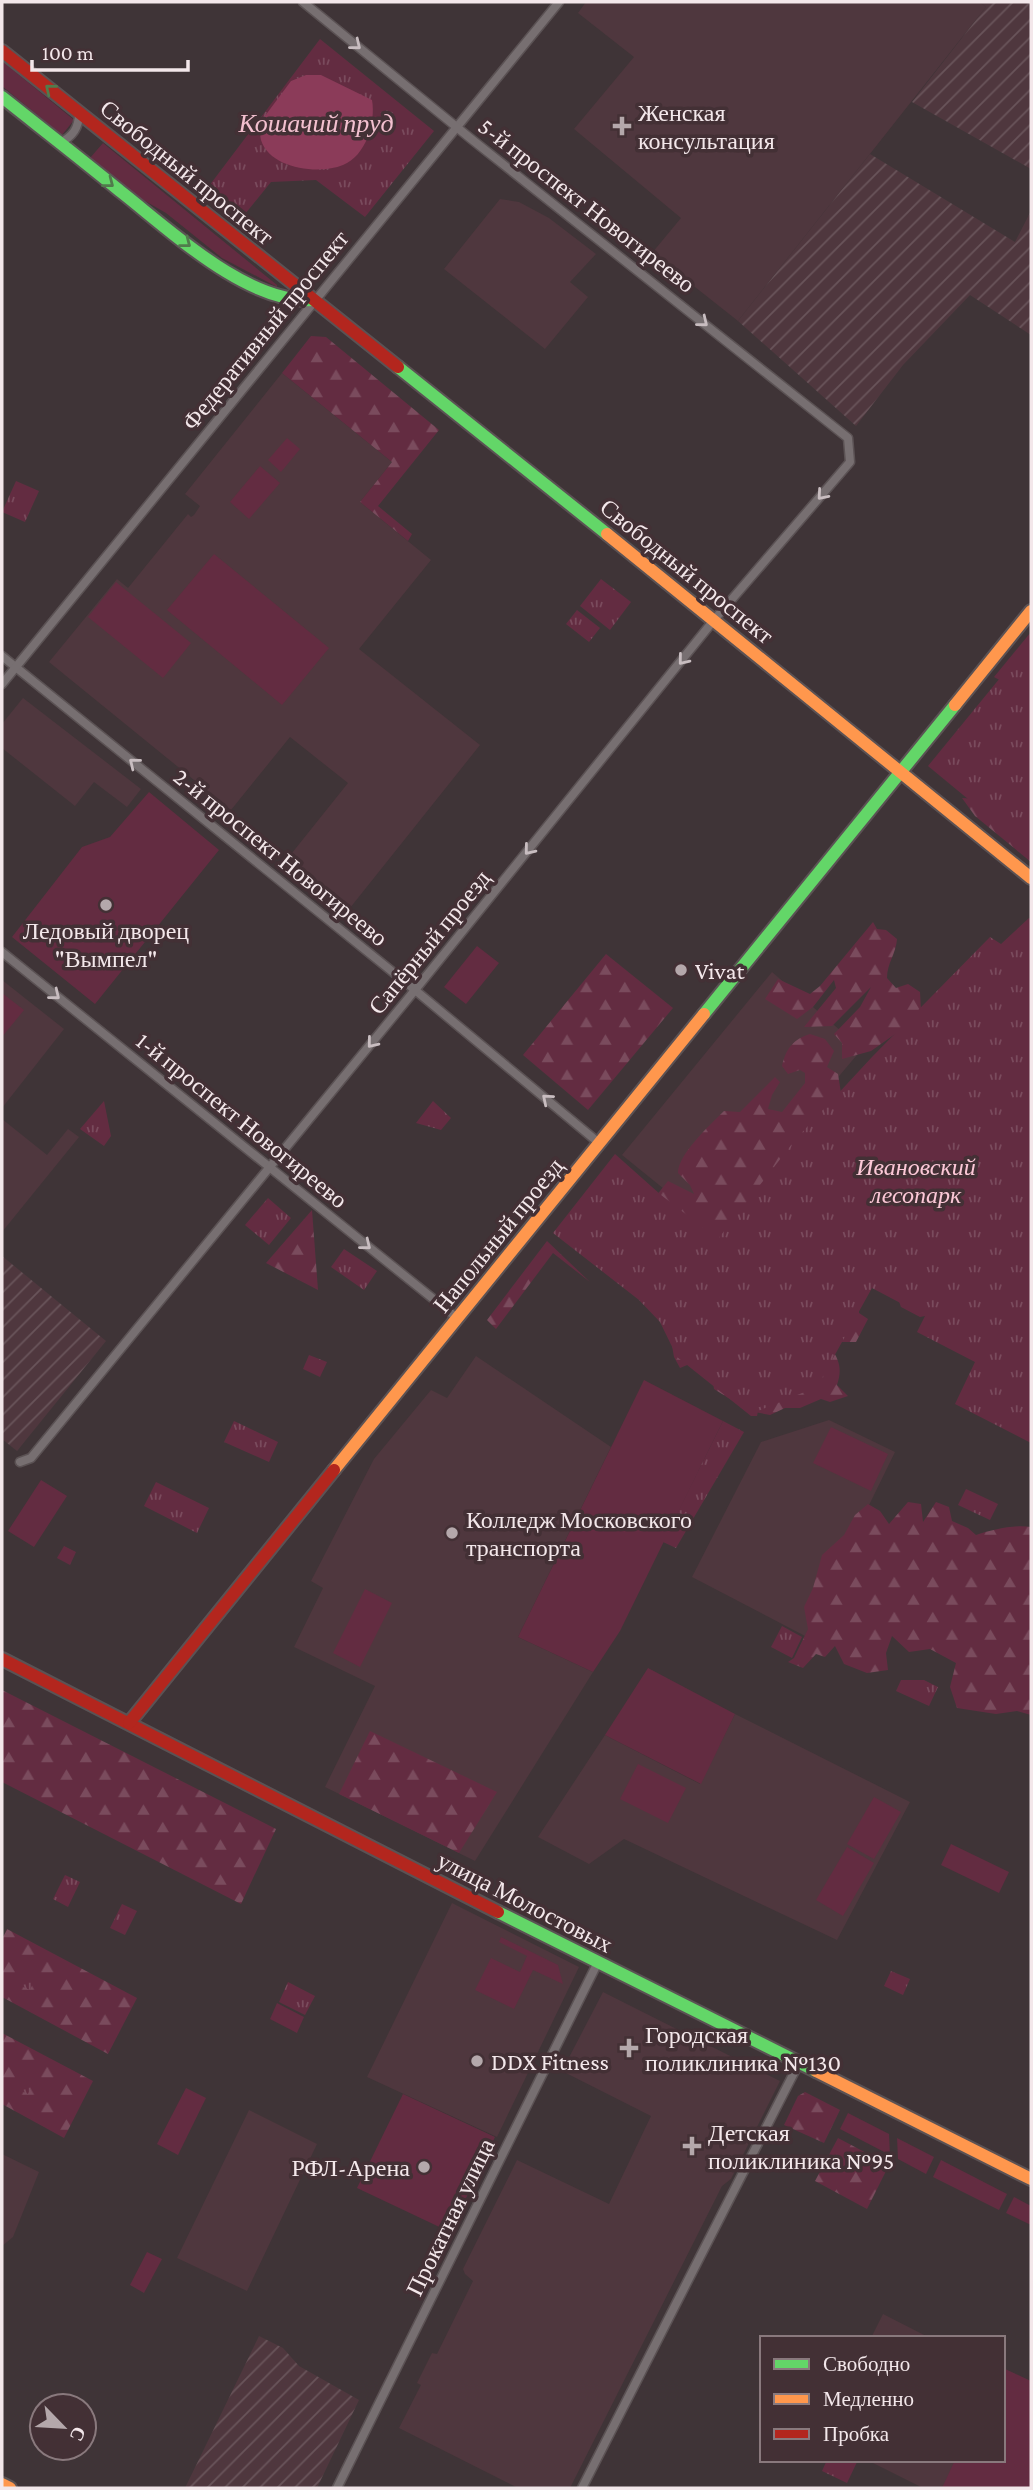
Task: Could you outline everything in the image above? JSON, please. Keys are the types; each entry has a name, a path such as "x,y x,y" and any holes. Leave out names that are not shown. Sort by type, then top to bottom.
{"street":[{"name":"5-й проспект Новогиреево","path":"303,2 457,128 848,438"},
{"name":"Федеративный проспект","path":"2,684 559,2"},
{"name":"Свободный проспект","path":"2,51 715,620 1031,878"},
{"name":"Свободный проспект","path":"2,97 216,266 265,292 296,301 313,300"},
{"path":"59,143 75,132 79,113"},
{"name":"Сапёрный проезд","path":"20,1462 31,1458 715,620 850,462 848,438"},
{"name":"Напольный проезд","path":"129,1723 1031,611"},
{"name":"2-й проспект Новогиреево","path":"2,656 415,990 599,1143"},
{"name":"1-й проспект Новогиреево","path":"2,952 457,1318"},
{"name":"улица Молостовых","path":"2,1659 1031,2179"},
{"name":"Прокатная улица","path":"337,2488 598,1962"},
{"path":"582,2488 799,2063"},
{"path":"2,2484 10,2488"}],"shaded area":[{"path":"586,2 980,2 986,7 738,321 652,253 681,218 574,129 634,57 578,13"},
{"path":"980,2 1031,2 1031,169 912,102 986,7"},
{"path":"870,154 1015,242 1031,211 1031,335 970,295 903,365 856,426 738,321"},
{"path":"500,199 519,202 549,218 596,254 570,282 588,297 545,349 444,269"},
{"path":"282,373 392,462 360,502 431,560 359,649 480,745 350,908 288,858 348,783 290,737 231,810 49,662 117,579 128,588 188,514 191,517 194,515 200,506 185,494"},
{"path":"23,698 141,789 127,807 94,782 75,806 2,748 2,724"},
{"path":"772,972 862,1049 711,1227 622,1155"},
{"path":"2,980 64,1029 2,1108"},
{"path":"2,1119 47,1155 68,1129 79,1137 2,1232"},
{"path":"2,1256 106,1341 17,1451 2,1439"},
{"path":"476,1356 611,1447 518,1637 593,1672 475,1861 325,1787 375,1686 294,1647 323,1588 311,1581 374,1459 431,1390 447,1398"},
{"path":"829,1420 895,1452 805,1636 692,1577 761,1442"},
{"path":"735,1714 910,1802 837,1940 624,1839 589,1864 538,1837 605,1735 700,1784"},
{"path":"452,1903 579,1967 497,2137 367,2077"},
{"path":"603,1992 780,2081 731,2179 722,2186 570,2488 518,2488 399,2428 421,2385 417,2383 432,2353 437,2354 473,2281 463,2269 517,2160 609,2204 651,2116 562,2071"},
{"path":"249,2110 317,2144 247,2291 177,2258"},
{"path":"2,2154 39,2172 13,2237 2,2246"},
{"path":"883,2314 926,2336 872,2336"},
{"path":"259,2336 283,2348 299,2366 359,2400 317,2488 185,2488"},
{"path":"871,2462 1005,2462 1031,2488 923,2488"}],"green space":[{"path":"320,39 434,131 365,217 316,180 271,182 245,214 209,186"},
{"path":"2,61 74,120 62,135 2,86"},
{"path":"103,143 277,287 222,258 166,213 138,197 90,158"},
{"path":"311,336 326,337 439,430 378,506 412,534 408,541 360,502 392,462 282,373"},
{"path":"287,438 300,449 281,472 268,460"},
{"path":"260,466 280,483 249,519 230,502"},
{"path":"16,481 39,491 25,522 2,512"},
{"path":"214,554 329,648 282,705 167,610"},
{"path":"601,579 631,602 610,630 580,606"},
{"path":"116,582 191,643 163,678 88,617"},
{"path":"577,610 600,628 589,642 566,624"},
{"path":"1031,632 1031,697 994,677"},
{"path":"1031,640 1031,851 928,766"},
{"name":"Ледовый дворец \"Вымпел\"","path":"149,792 219,850 95,1004 12,937 82,847 110,837"},
{"path":"962,798 992,800 1031,821 1031,862 975,816"},
{"name":"Ивановский лесопарк","path":"1029,918 1031,1443 955,1404 975,1362 917,1332 925,1316 872,1288 817,1387 758,1411 757,1416 751,1416 677,1357 660,1322 639,1300 553,1233 615,1154 661,1195 718,1239 795,1140 872,1057 990,937 1001,944"},
{"path":"873,922 877,929 886,930 897,939 887,978 896,988 908,984 920,992 921,1010 918,1018 871,1051 842,1059 842,1043 834,1034 860,1007 871,987 832,1026 804,1027 836,988 834,980 813,1007 797,1019 765,999 778,979 810,994 820,986"},
{"path":"477,946 499,963 466,1004 444,987"},
{"path":"606,954 673,1008 588,1110 523,1055"},
{"path":"2,993 24,1010 2,1037"},
{"path":"810,1034 825,1039 834,1051 827,1067 838,1074 841,1093 1001,1301 920,1317 901,1307 890,1276 895,1237 859,1305 859,1313 868,1319 856,1342 835,1342 831,1348 839,1366 837,1385 848,1396 830,1402 821,1399 800,1408 785,1408 770,1415 749,1411 714,1389 712,1375 692,1363 680,1368 674,1357 670,1334 652,1201 668,1181 694,1194 690,1185 678,1173 683,1157 724,1111 740,1112 775,1077 780,1082 768,1109 782,1112 805,1083 805,1073 800,1070 788,1074 782,1066 784,1060 792,1045"},
{"path":"104,1101 111,1136 104,1146 80,1129"},
{"path":"433,1101 451,1118 441,1130 416,1123"},
{"path":"268,1198 291,1218 269,1245 245,1225"},
{"path":"312,1210 318,1290 266,1263"},
{"path":"547,1241 590,1282 553,1253 496,1329 487,1320"},
{"path":"344,1249 377,1271 364,1290 331,1267"},
{"path":"309,1355 327,1362 320,1377 303,1369"},
{"path":"644,1380 723,1421 620,1631 593,1672 518,1637"},
{"path":"234,1421 278,1442 269,1462 224,1442"},
{"path":"723,1421 744,1432 676,1548 663,1542"},
{"path":"831,1427 888,1454 871,1491 813,1463"},
{"path":"41,1480 67,1496 34,1547 8,1531"},
{"path":"156,1482 209,1508 197,1533 144,1506"},
{"path":"966,1489 998,1504 990,1520 958,1505"},
{"path":"908,1502 921,1504 923,1522 936,1502 949,1507 952,1521 976,1535 996,1529 1031,1527 1031,1715 1017,1711 996,1714 957,1708 950,1687 956,1663 930,1649 909,1652 892,1636 886,1653 888,1670 867,1673 844,1664 835,1646 825,1657 816,1654 803,1668 788,1662 794,1658 808,1629 804,1607 813,1588 822,1555 844,1535 855,1515 868,1504 880,1511 889,1524"},
{"path":"64,1546 76,1552 70,1565 57,1558"},
{"path":"365,1589 392,1603 360,1667 333,1653"},
{"path":"782,1626 802,1637 792,1658 771,1647"},
{"path":"648,1668 735,1714 701,1784 605,1735"},
{"path":"901,1680 924,1680 938,1687 929,1706 896,1691"},
{"path":"2,1690 276,1829 241,1904 2,1782"},
{"path":"370,1731 497,1792 459,1853 339,1794"},
{"path":"638,1764 686,1788 668,1823 620,1799"},
{"path":"874,1797 901,1812 874,1859 847,1844"},
{"path":"951,1844 1009,1872 999,1893 941,1865"},
{"path":"847,1847 874,1863 843,1916 816,1900"},
{"path":"65,1875 80,1882 68,1907 53,1899"},
{"path":"122,1904 137,1911 125,1935 110,1928"},
{"path":"7,1929 137,1998 108,2054 2,1997 2,1939"},
{"path":"501,1937 558,1965 563,1984 533,1970 514,2009 475,1990 491,1958 520,1972 527,1956 499,1942"},
{"path":"27,1959 41,1966 30,1990 14,1983"},
{"path":"891,1971 910,1979 903,1995 884,1986"},
{"path":"288,1982 315,1996 305,2015 279,2002"},
{"path":"277,2003 304,2017 297,2033 270,2019"},
{"path":"2,2033 93,2081 64,2138 2,2104"},
{"path":"24,2063 39,2070 28,2094 13,2087"},
{"path":"186,2088 206,2098 178,2155 157,2144"},
{"path":"805,2092 840,2110 824,2143 784,2125 798,2096"},
{"name":"РФЛ-Арена","path":"403,2094 495,2137 450,2232 357,2188"},
{"path":"848,2113 889,2134 890,2155 840,2129"},
{"path":"838,2138 889,2165 867,2209 815,2181"},
{"path":"897,2138 934,2157 926,2174 898,2159"},
{"path":"941,2160 1007,2194 999,2210 933,2177"},
{"path":"1014,2197 1031,2206 1031,2225 1006,2213"},
{"path":"147,2252 162,2259 144,2293 130,2285"},
{"path":"1005,2369 1031,2381 1031,2488 942,2488 954,2462 1005,2462"},
{"path":"826,2462 857,2462 847,2483 822,2471"}],"water":[{"name":"Кошачий пруд","path":"306,75 321,75 372,100 368,137 358,154 343,165 321,169 296,167 274,158 261,140 259,124 291,81"}],"traffic: fast":[{"path":"2,97 210,262 262,290 288,298 313,300"},
{"path":"398,367 607,534"},
{"path":"704,1014 955,705"},
{"path":"498,1912 816,2071"}],"traffic: slow":[{"path":"607,534 1031,878"},
{"path":"955,705 1031,611"},
{"path":"334,1470 704,1014"},
{"path":"816,2071 1031,2179"},
{"path":"2,2484 10,2488"}],"traffic: jam":[{"path":"2,51 398,367"},
{"path":"129,1723 334,1470"},
{"path":"2,1659 498,1912"}],"place":[{"name":"Женская консультация","path":"622,126"},
{"name":"Ледовый дворец \"Вымпел\"","path":"106,905"},
{"name":"Vivat","path":"681,970"},
{"name":"Колледж Московского транспорта","path":"452,1533"},
{"name":"Городская поликлиника №130","path":"629,2048"},
{"name":"DDX Fitness","path":"477,2061"},
{"name":"Детская поликлиника №95","path":"692,2146"},
{"name":"РФЛ-Арена","path":"424,2167"}]}
